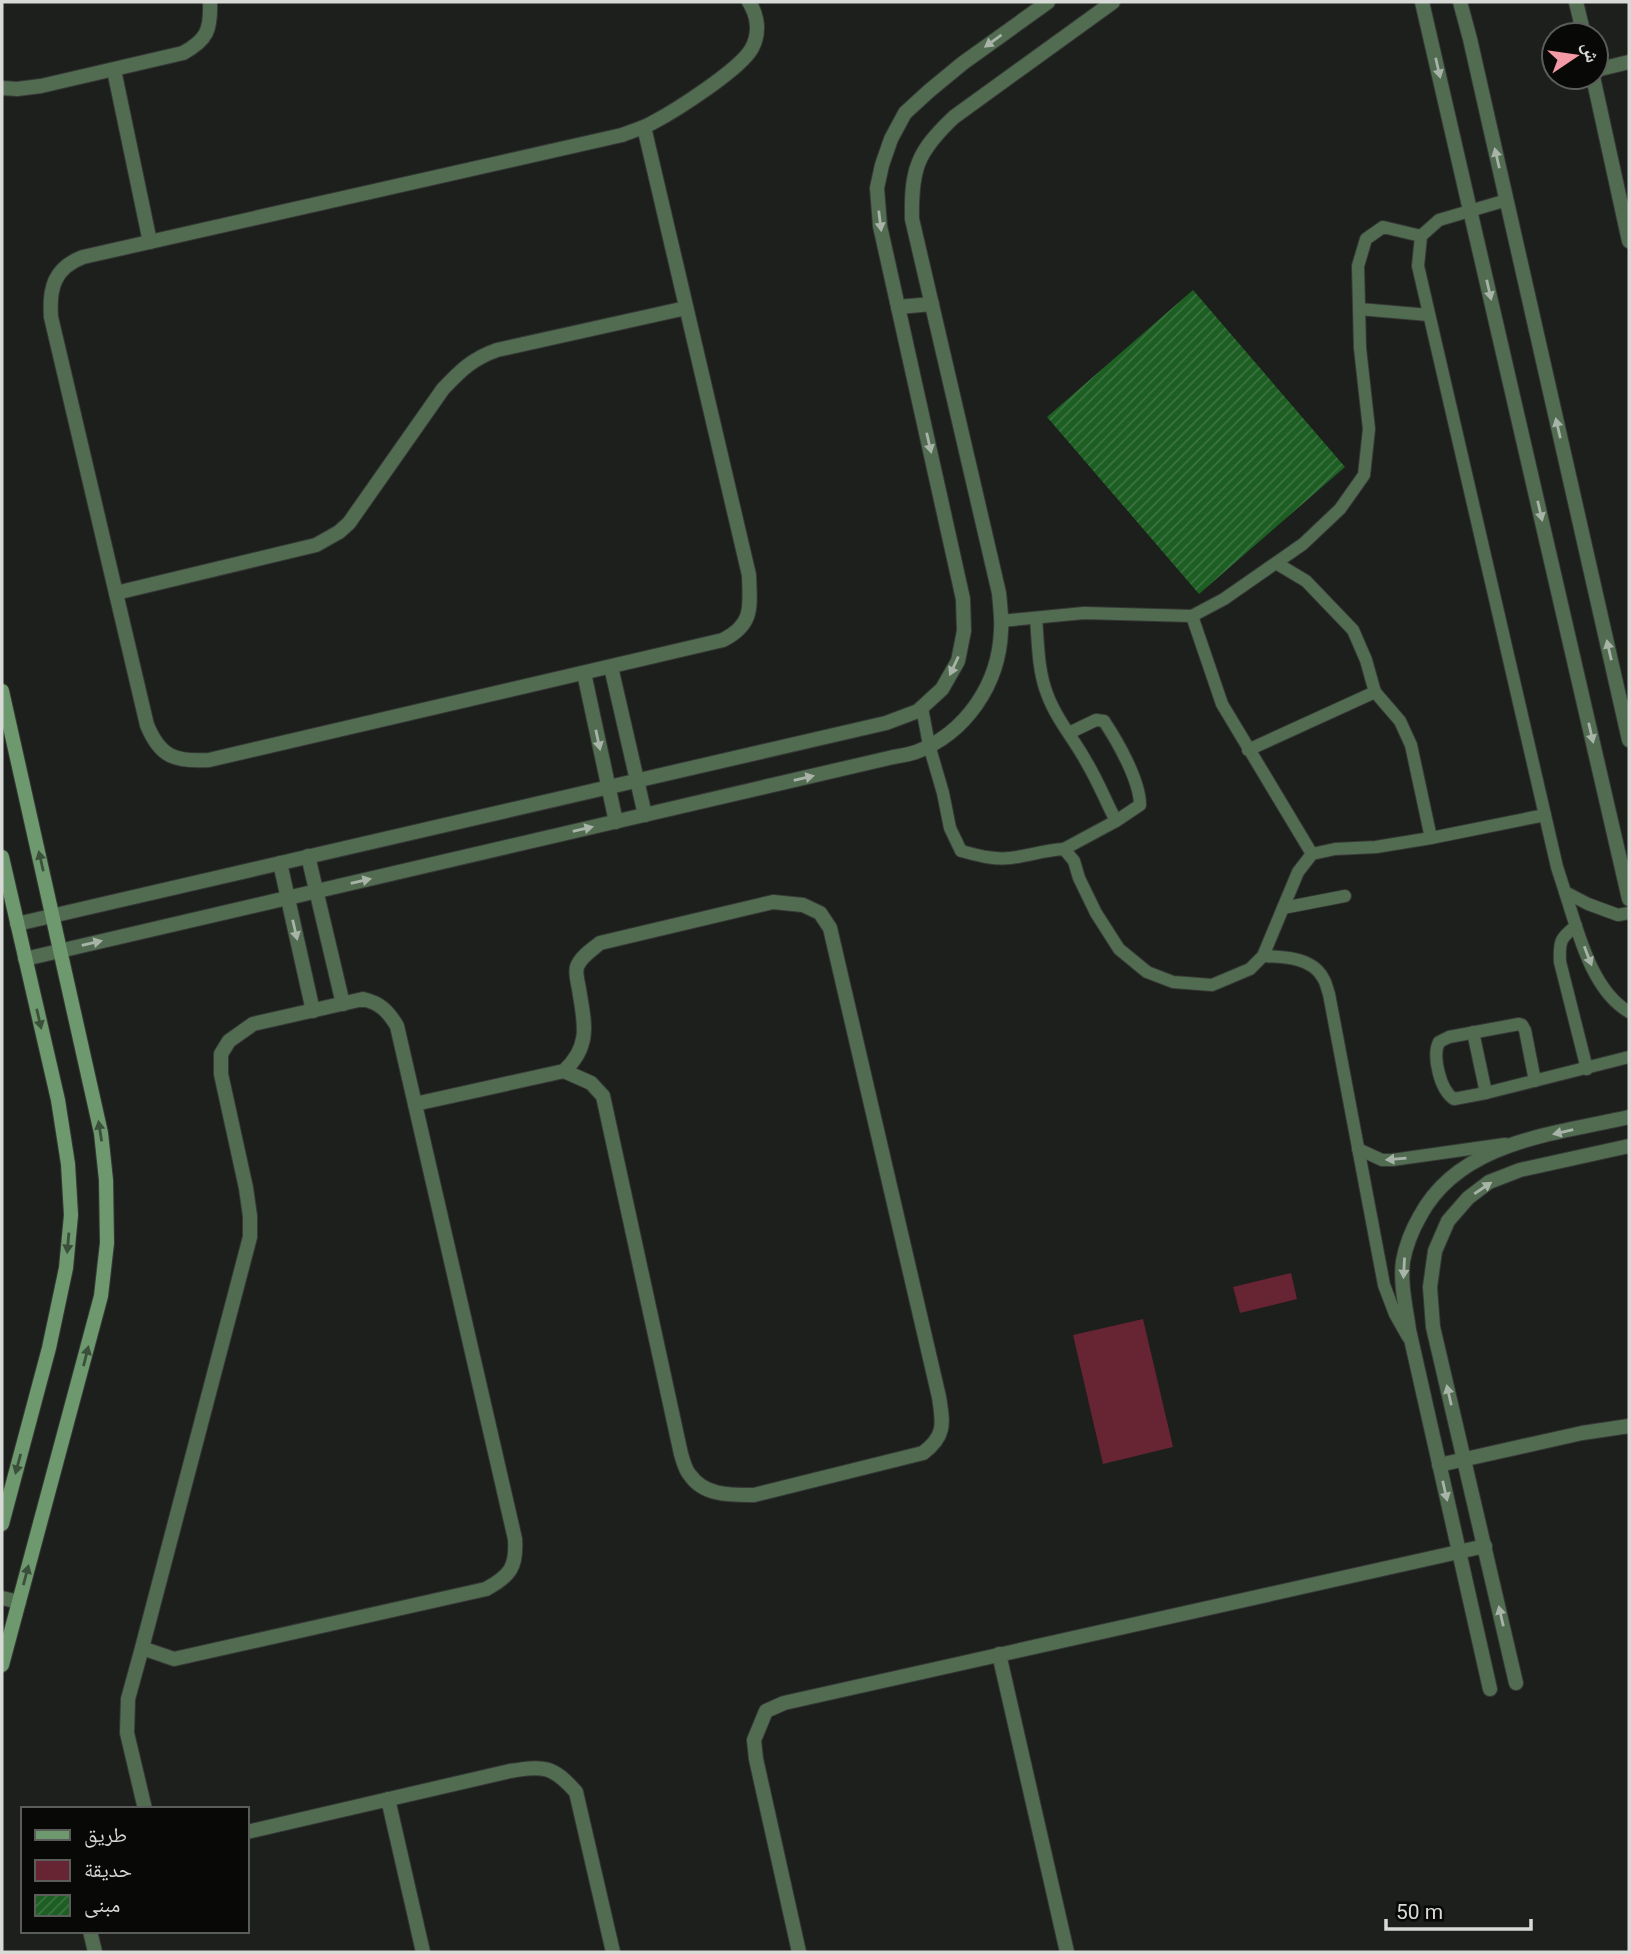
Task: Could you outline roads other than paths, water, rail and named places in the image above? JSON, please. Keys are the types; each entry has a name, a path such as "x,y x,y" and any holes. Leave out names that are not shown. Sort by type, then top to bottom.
{"street":[{"path":"2,88 41,86 183,53 197,45 207,33 211,18 210,2"},
{"path":"644,127 749,575 748,619 736,634 723,640 209,760 188,761 174,758 161,750 152,739 147,725 51,317 49,298 60,272 70,262 83,257 608,138 644,127 676,110 738,65 751,50 757,25 749,2"},
{"path":"17,924 886,723 922,708 942,689 958,661 964,631 964,599 880,226 877,188 891,139 905,113 963,63 1048,2"},
{"path":"25,959 915,752 940,740 963,722 984,695 997,666 1001,621 999,593 912,219 912,188 918,163 932,138 954,117 1113,2"},
{"path":"1422,2 1629,899"},
{"path":"1460,2 1629,740"},
{"path":"1576,2 1581,21"},
{"path":"1610,66 1629,62"},
{"path":"114,70 150,242"},
{"path":"1596,91 1629,241"},
{"path":"898,307 932,304"},
{"path":"116,593 316,545 339,533 349,523 443,389 461,369 479,357 497,350 686,308"},
{"path":"611,667 645,815"},
{"path":"584,673 616,822"},
{"path":"2,691 101,1133 106,1180 107,1243 98,1307 19,1602 6,1629 2,1665"},
{"path":"2,856 58,1100 68,1164 71,1215 66,1268 49,1348 2,1524"},
{"path":"308,856 343,1004"},
{"path":"280,863 313,1011"},
{"path":"415,1104 564,1071 575,1061 584,1042 585,1026 577,967 600,943 773,902 803,905 820,913 830,928 939,1397 941,1433 934,1445 923,1453 754,1494 731,1495 714,1492 701,1486 689,1475 681,1454 603,1096 591,1083 564,1071"},
{"path":"142,1648 174,1659 486,1589 505,1579 516,1555 515,1539 397,1026 384,1008 373,1002 363,999 253,1024 229,1041 221,1054 220,1074 246,1188 250,1237 128,1699 127,1733 145,1807"},
{"path":"1490,1689 1412,1343 1404,1292 1403,1262 1411,1233 1427,1203 1451,1177 1481,1157 1512,1143 1629,1117"},
{"path":"1516,1683 1433,1326 1430,1287 1435,1251 1448,1221 1468,1198 1489,1182 1520,1170 1629,1146"},
{"path":"1439,1465 1582,1433 1629,1426"},
{"path":"799,1952 756,1759 754,1740 766,1710 784,1703 1485,1546"},
{"path":"2,1598 19,1602"},
{"path":"999,1654 1067,1952"},
{"path":"248,1832 523,1769 548,1769 562,1776 576,1792 613,1952"},
{"path":"388,1799 423,1952"},
{"path":"90,1933 94,1952"}],"lane":[{"path":"1507,200 1439,220 1421,236 1418,266 1565,892 1595,974 1618,1005 1629,1012"},
{"path":"1001,621 1084,613 1192,616 1224,599 1303,544 1340,509 1364,475 1369,429 1360,348 1358,266 1366,239 1384,227 1421,236"},
{"path":"1359,309 1429,315"},
{"path":"1276,563 1306,581 1353,630 1366,660 1375,692 1400,721 1411,745 1431,838"},
{"path":"1192,616 1222,704 1312,854"},
{"path":"1036,618 1039,658 1045,687 1058,720 1089,765 1116,821"},
{"path":"1248,750 1375,692"},
{"path":"922,708 950,828 961,851 983,857 1009,858 1064,849 1140,805 1140,794 1117,741 1104,722 1096,720 1069,733"},
{"path":"1064,849 1074,861 1096,913 1119,949 1147,972 1173,982 1212,985 1250,969 1263,956 1298,872 1312,854 1431,838 1545,815"},
{"path":"1565,892 1618,915 1629,913"},
{"path":"1283,908 1345,896"},
{"path":"1576,926 1563,936 1559,946 1560,962 1587,1069"},
{"path":"1263,956 1304,962 1315,967 1323,976 1329,993 1384,1285 1395,1314 1412,1343"},
{"path":"1535,1081 1522,1025 1516,1023 1449,1037 1439,1042 1436,1049 1443,1087 1454,1099 1486,1093 1587,1069 1629,1057"},
{"path":"1473,1032 1486,1093"},
{"path":"1358,1149 1382,1160 1392,1160 1512,1143"}]}
